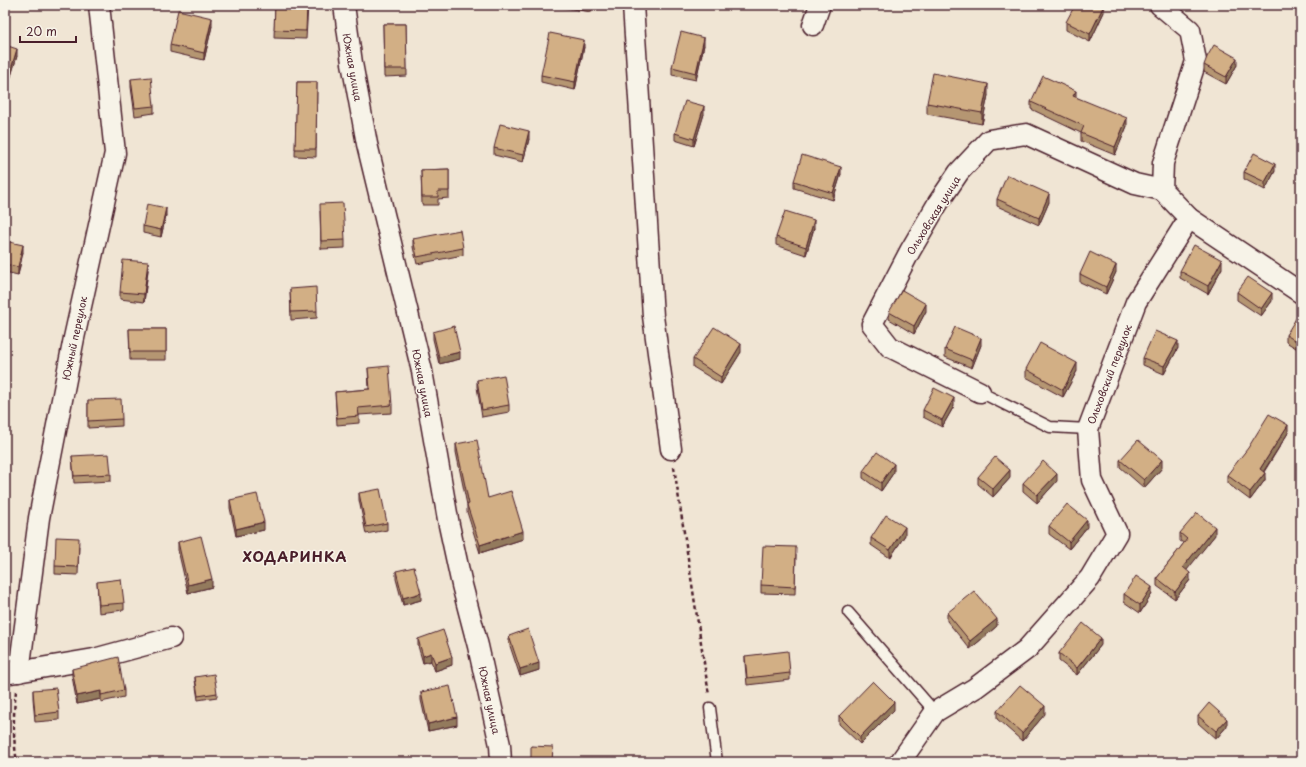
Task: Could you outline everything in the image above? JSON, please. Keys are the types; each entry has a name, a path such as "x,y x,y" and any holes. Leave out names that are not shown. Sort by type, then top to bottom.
{"street":[{"name":"Южный переулок","path":"12,673 38,518 74,338 115,153 99,5"},
{"name":"Южная улица","path":"344,5 352,63 367,144 422,371 449,526 500,744 501,762"},
{"path":"633,5 653,316 671,449"},
{"path":"813,25 820,5"},
{"path":"1160,5 1190,30 1196,61 1163,163 1162,190 1189,218 1301,293"},
{"name":"Ольховская улица","path":"980,392 890,346 872,324 910,251 938,203 959,172 989,140 1026,134 1135,184 1162,190"},
{"name":"Ольховский переулок","path":"900,762 935,712 975,688 1027,649 1090,578 1117,533 1092,480 1088,429 1136,302 1189,218"},
{"path":"12,673 94,659 171,638"}],"lane":[{"path":"980,392 1050,427 1088,429"},
{"path":"848,612 935,712"},
{"path":"710,708 717,762"}],"path":[{"path":"671,449 710,708"},
{"path":"12,673 15,749 17,762"}],"building":[{"path":"275,5 307,5 306,31 274,30"},
{"path":"1075,5 1104,5 1090,34 1066,22"},
{"path":"178,10 212,18 204,53 170,45"},
{"path":"383,24 406,24 407,69 384,69"},
{"path":"681,32 704,38 696,73 672,67"},
{"path":"550,33 584,40 575,82 541,75"},
{"path":"5,45 17,49 8,79 5,78"},
{"path":"1214,45 1237,58 1226,77 1204,65"},
{"path":"933,73 988,84 982,113 927,103"},
{"path":"1043,76 1076,91 1073,96 1127,118 1115,147 1081,133 1084,126 1031,102"},
{"path":"151,77 154,106 135,108 131,79"},
{"path":"297,82 317,82 316,149 295,149"},
{"path":"685,101 704,106 694,139 675,133"},
{"path":"500,124 529,131 523,155 494,148"},
{"path":"1254,153 1275,164 1265,182 1244,172"},
{"path":"802,155 841,167 833,193 794,181"},
{"path":"449,169 449,191 438,191 438,197 422,197 421,170"},
{"path":"1007,175 1049,194 1039,218 997,199"},
{"path":"343,203 345,240 321,241 320,204"},
{"path":"147,204 166,208 161,230 143,226"},
{"path":"785,211 814,220 806,247 776,237"},
{"path":"460,230 463,248 417,257 413,239"},
{"path":"5,241 23,245 18,267 5,264"},
{"path":"1194,245 1222,260 1208,286 1180,271"},
{"path":"1090,252 1116,265 1106,287 1080,274"},
{"path":"123,260 148,262 144,294 120,292"},
{"path":"1248,277 1272,293 1261,309 1237,292"},
{"path":"316,287 317,311 291,312 290,289"},
{"path":"902,290 926,304 914,326 889,312"},
{"path":"1298,315 1301,317 1301,344 1286,335"},
{"path":"454,326 460,352 439,357 433,332"},
{"path":"714,327 741,344 721,377 693,359"},
{"path":"955,327 981,338 972,360 945,349"},
{"path":"129,329 166,329 166,352 130,352"},
{"path":"1155,331 1178,341 1164,366 1143,358"},
{"path":"1040,343 1077,363 1063,390 1026,369"},
{"path":"389,366 392,405 358,408 359,416 337,418 335,392 370,389 368,368"},
{"path":"504,375 509,405 482,410 477,380"},
{"path":"934,388 954,398 942,420 923,410"},
{"path":"121,399 122,419 88,421 88,400"},
{"path":"1269,414 1288,425 1260,469 1265,473 1250,492 1227,475 1248,448"},
{"path":"477,440 488,498 511,491 523,531 480,545 467,505 469,504 456,444"},
{"path":"1138,440 1162,460 1144,480 1120,460"},
{"path":"877,452 894,464 881,483 863,471"},
{"path":"109,454 111,474 74,476 72,456"},
{"path":"995,457 1010,470 993,489 978,477"},
{"path":"1043,461 1057,474 1037,495 1023,483"},
{"path":"380,489 387,523 366,527 359,493"},
{"path":"257,494 264,522 236,529 230,500"},
{"path":"1067,504 1087,520 1069,542 1049,526"},
{"path":"1197,513 1215,527 1183,567 1190,573 1175,592 1157,578 1187,539 1180,533"},
{"path":"886,515 905,527 890,550 871,538"},
{"path":"201,536 212,579 188,585 178,542"},
{"path":"56,537 79,538 78,567 55,566"},
{"path":"763,546 796,547 795,587 761,585"},
{"path":"414,567 421,593 403,598 396,571"},
{"path":"1136,576 1152,587 1140,605 1124,594"},
{"path":"121,579 124,603 99,605 97,582"},
{"path":"974,591 997,619 970,641 947,613"},
{"path":"1083,623 1101,638 1077,668 1059,653"},
{"path":"528,629 539,663 520,669 509,636"},
{"path":"443,630 452,657 435,663 431,653 423,656 418,639"},
{"path":"788,651 790,673 747,678 745,656"},
{"path":"118,657 124,690 101,695 101,691 77,696 72,669"},
{"path":"214,674 217,693 198,696 195,677"},
{"path":"873,681 894,702 860,737 839,716"},
{"path":"1020,685 1045,706 1022,733 997,711"},
{"path":"450,686 457,717 428,724 421,692"},
{"path":"56,688 59,712 35,715 33,690"},
{"path":"1209,703 1227,719 1216,731 1198,716"},
{"path":"531,746 553,747 552,762 531,762"},
{"path":"47,757 48,762 30,762 30,759"},
{"path":"456,758 457,762 429,762"}],"district":[{"name":"ХОДАРИНКА","path":"295,556"}]}
